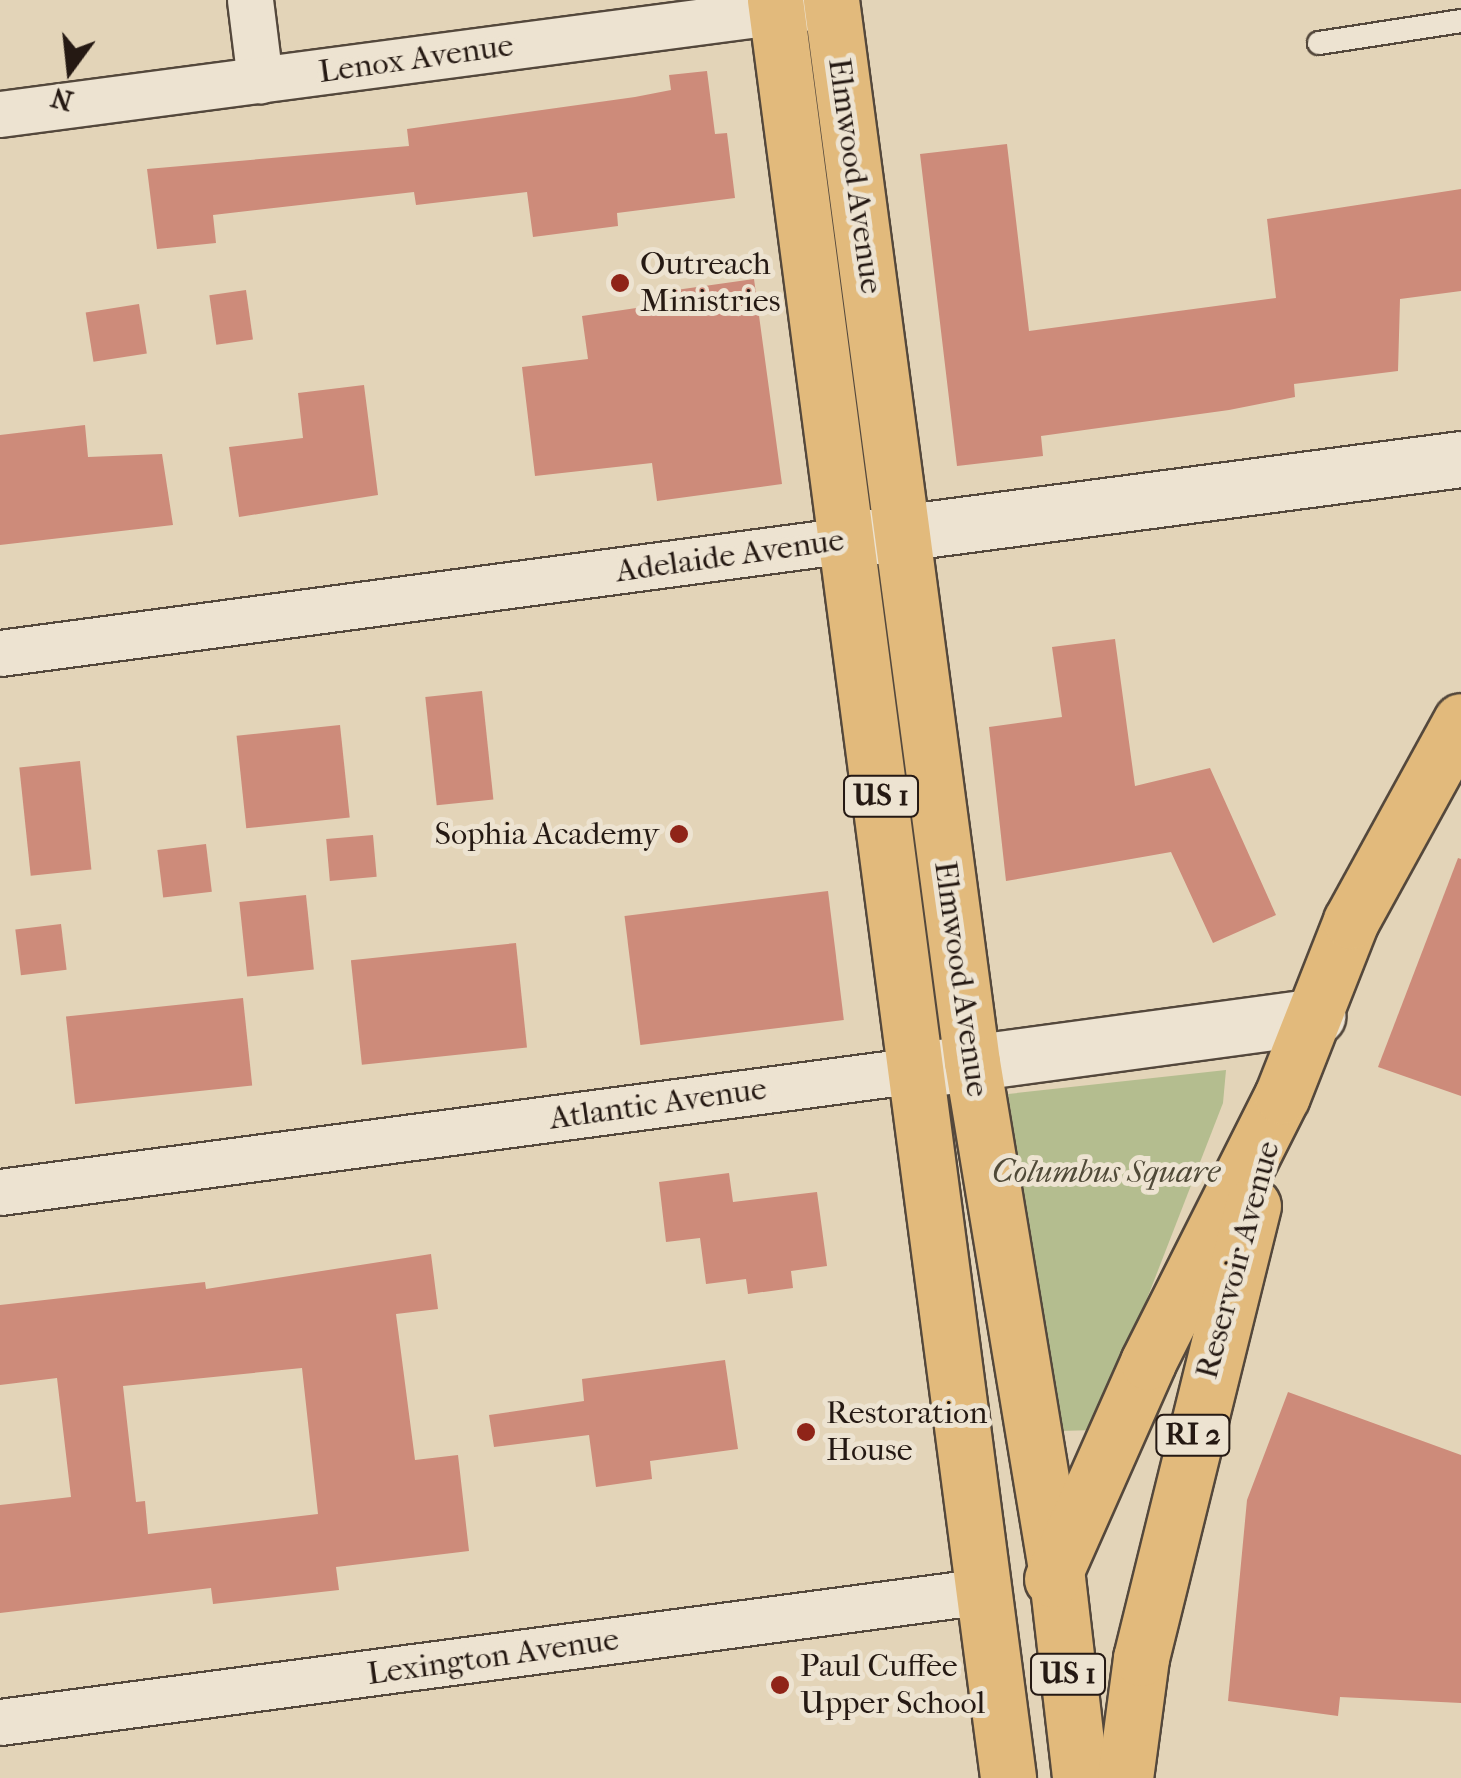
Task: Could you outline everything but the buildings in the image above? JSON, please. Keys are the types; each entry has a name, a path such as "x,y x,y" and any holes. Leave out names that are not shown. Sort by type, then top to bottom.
{"main road":[{"name":"Elmwood Avenue","path":"831,2 972,1062 1056,1569 1080,1778"},
{"name":"Elmwood Avenue","path":"776,6 1008,1778"},
{"name":"Reservoir Avenue","path":"1000,1712 1056,1569 1148,1362 1282,1096 1352,921 1461,721"},
{"name":"Reservoir Avenue","path":"1125,1778 1158,1583 1282,1096"}],"street":[{"path":"250,0 260,80"},
{"name":"Lenox Avenue","path":"0,114 776,6 831,2"},
{"name":"Adelaide Avenue","path":"0,653 1461,459"},
{"name":"Atlantic Avenue","path":"0,1192 1317,1016"},
{"name":"Lexington Avenue","path":"0,1722 985,1591"}],"lane":[{"path":"1319,43 1461,22"}],"green space":[{"name":"Columbus Square","path":"1226,1070 1223,1103 1096,1430 1059,1431 1008,1094"}],"place":[{"name":"Outreach Ministries","path":"620,283"},
{"name":"Sophia Academy","path":"679,834"},
{"name":"Restoration House","path":"806,1432"},
{"name":"Paul Cuffee Upper School","path":"780,1685"}]}
